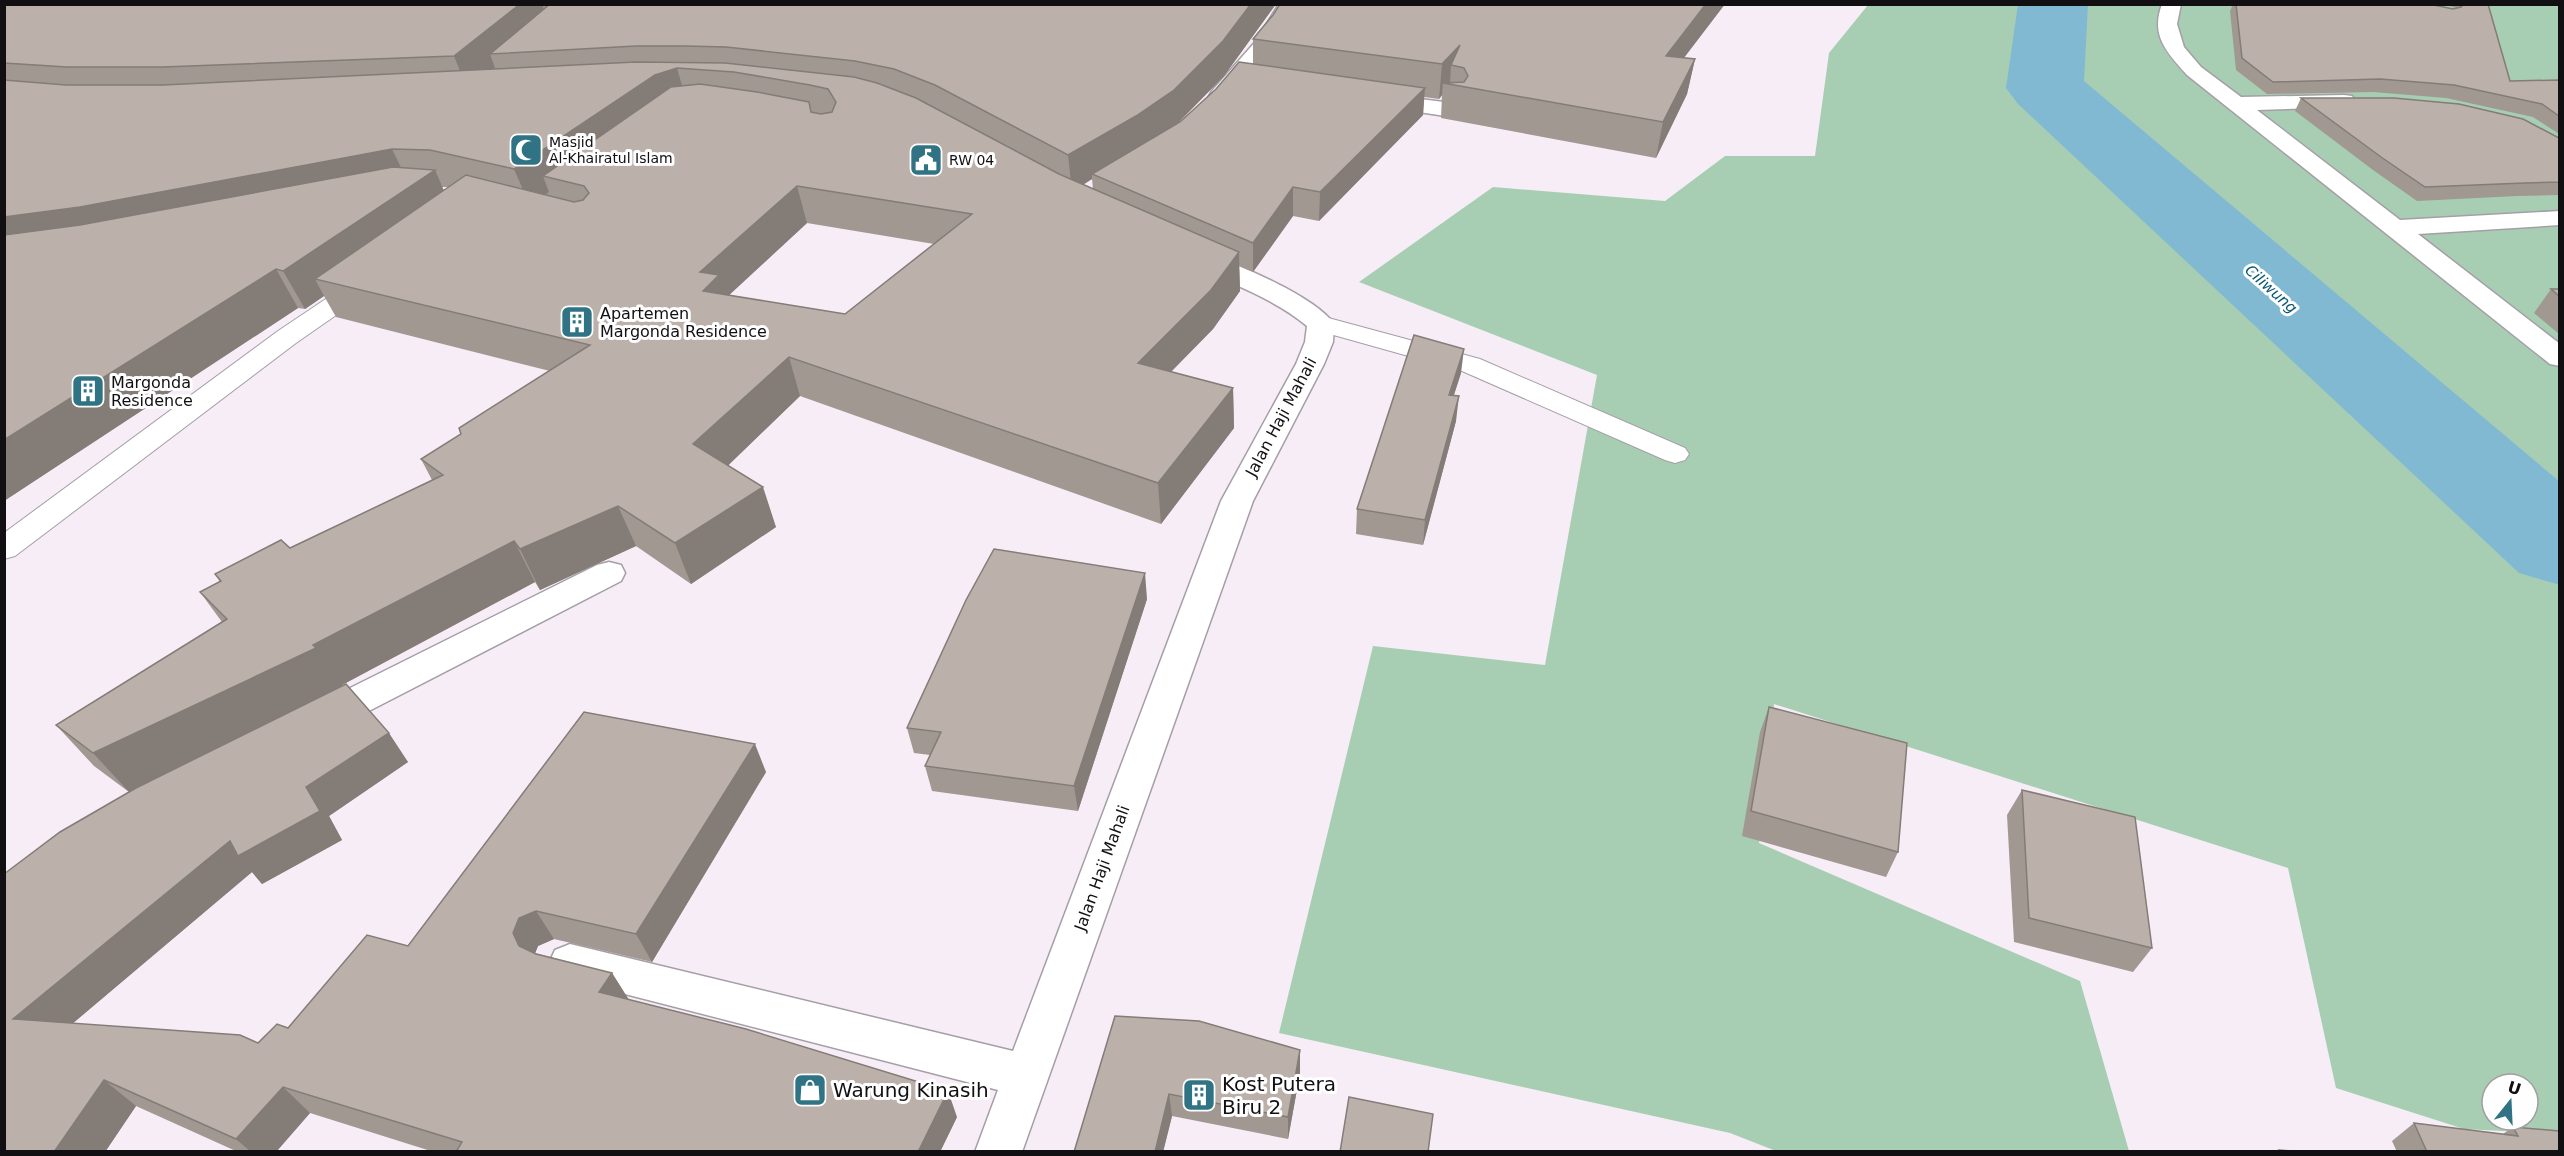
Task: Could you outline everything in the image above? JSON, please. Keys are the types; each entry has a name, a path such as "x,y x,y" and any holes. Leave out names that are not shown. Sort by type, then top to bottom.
{"street":[{"path":"1207,110 1264,44 1289,4"},
{"path":"2172,4 2166,33 2176,50 2194,71 2397,228 2559,358"},
{"path":"1236,79 1259,82"},
{"path":"1361,97 1452,110"},
{"path":"2236,104 2362,100"},
{"path":"2397,228 2559,218"},
{"path":"1177,251 1282,297 1307,312 1321,324"},
{"name":"Jalan Haji Mahali","path":"998,1152 1237,501 1311,364 1319,342 1321,324"},
{"path":"291,733 609,573"},
{"path":"555,960 1025,1076"}],"lane":[{"path":"4,549 287,337 385,270"},
{"path":"1321,324 1471,365 1675,454"}],"green space":[{"path":"1868,5 2559,5 2559,1134 2521,1132 2540,1132 2540,1072 2480,1072 2480,1130 2464,1129 2336,1088 2288,868 1774,704 1759,843 2080,981 2129,1151 1776,1151 1730,1133 1279,1033 1373,646 1545,665 1597,375 1359,282 1493,187 1665,201 1725,156 1815,156 1829,53"}],"building":[{"path":"4,4 520,4 454,56 163,67 67,67 4,63"},
{"path":"550,4 1251,4 1223,41 1174,90 1136,116 1068,155 935,85 894,69 855,61 726,47 686,46 636,46 490,54"},
{"path":"1280,4 1706,4 1666,56 1695,59 1663,122 1443,83 1464,82 1468,76 1464,68 1451,65 1460,45 1442,64 1253,39"},
{"path":"2236,4 2429,4 2453,9 2464,4 2488,4 2510,81 2559,80 2559,116 2542,104 2454,85 2380,79 2273,82 2242,58"},
{"path":"636,62 725,63 854,77 877,83 916,98 1059,174 1239,252 1211,290 1138,363 1233,388 1158,483 789,357 693,444 763,487 675,543 618,506 520,549 514,541 313,645 316,648 93,753 56,725 227,619 200,592 221,581 215,574 281,540 290,548 443,475 421,459 461,434 459,428 590,345 315,279 466,175 574,202 583,200 589,193 584,186 543,176 671,87 700,84 757,92 809,102 811,112 821,114 832,112 836,102 828,89 810,85 734,72 677,68 655,75 514,169 430,150 392,149 80,207 4,217 4,80 66,85 163,85","holes":["797,186 972,214 845,314 703,291 719,275 700,272"]},
{"path":"1239,62 1425,88 1320,192 1293,187 1253,243 1092,174 1180,122 1216,89"},
{"path":"2301,98 2394,98 2459,104 2523,119 2559,138 2559,182 2425,187"},
{"path":"393,167 435,170 283,271 276,269 4,440 4,235 80,225"},
{"path":"2551,289 2559,289 2559,296"},
{"path":"1414,335 1464,349 1449,395 1459,396 1425,520 1357,509"},
{"path":"994,549 1145,573 1074,786 925,766 941,732 907,728 966,600"},
{"path":"346,684 389,733 306,787 320,811 238,856 230,841 13,1019 240,1035 258,1043 277,1024 288,1028 367,935 408,946 584,712 755,744 636,934 536,911 519,918 513,933 519,946 536,954 612,973 599,992 746,1029 948,1091 918,1152 456,1152 462,1142 283,1087 236,1139 104,1080 54,1152 4,1152 4,874 60,832 136,788"},
{"path":"1769,707 1907,743 1898,852 1751,811"},
{"path":"2022,790 2135,817 2152,948 2029,918"},
{"name":"Kost Putera Biru 2","path":"1115,1016 1199,1021 1300,1050 1288,1117 1169,1094 1155,1152 1074,1152"},
{"path":"1349,1097 1433,1114 1428,1152 1340,1152"},
{"path":"2414,1123 2518,1136 2516,1132 2540,1132 2540,1129 2559,1131 2559,1152 2427,1152"},
{"path":"2279,1150 2307,1152 2280,1152"}],"waterway":[{"name":"Ciliwung","path":"2053,4 2045,88 2560,545"}],"place":[{"name":"Masjid Al-Khairatul Islam","path":"526,150"},
{"name":"RW 04","path":"926,160"},
{"name":"Apartemen Margonda Residence","path":"577,322"},
{"name":"Margonda Residence","path":"88,391"},
{"name":"Warung Kinasih","path":"810,1090"},
{"name":"Kost Putera Biru 2","path":"1199,1095"}]}
